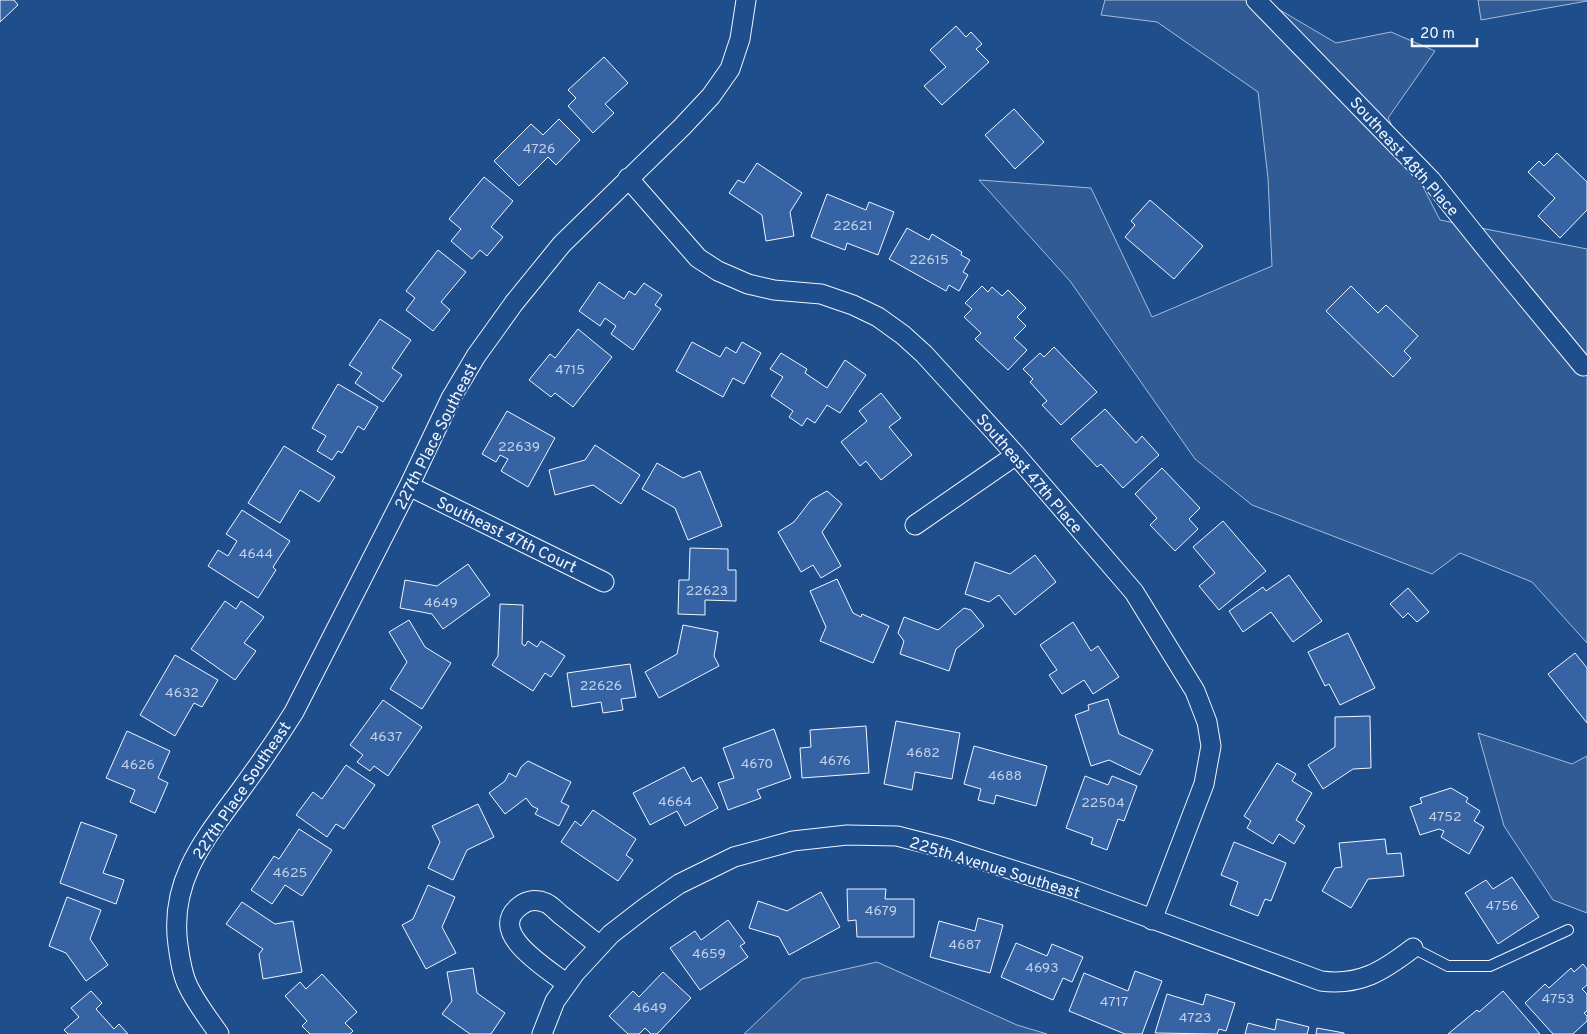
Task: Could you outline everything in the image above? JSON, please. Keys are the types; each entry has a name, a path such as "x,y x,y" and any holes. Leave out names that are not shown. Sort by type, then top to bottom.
{"street":[{"name":"227th Place Southeast","path":"219,1034 200,1008 187,984 180,958 176,934 177,912 181,888 189,865 204,840 273,745 294,712 409,486 451,398 487,341 514,303 562,244 711,96 730,69 740,39 746,0"},
{"name":"Southeast 48th Place","path":"1256,0 1431,180 1584,366"},
{"name":"Southeast 47th Place","path":"628,178 698,258 718,272 748,284 774,290 821,294 854,305 878,317 903,335 924,354 1016,455 1134,592 1195,691 1207,722 1211,746 1204,784 1152,920"},
{"path":"915,525 1016,455"},
{"name":"Southeast 47th Court","path":"409,486 604,582"},
{"name":"225th Avenue Southeast","path":"542,1034 555,1001 600,946 618,928 679,884 734,857 793,841 847,835 897,836 948,849 1071,889 1321,981 1354,982 1396,961 1413,948"},
{"path":"567,984 519,946 511,934 509,923 513,911 533,900 546,903 600,946"}],"lane":[{"path":"1413,948 1448,966 1490,966 1568,930"}],"shaded area":[{"path":"1105,0 1263,0 1336,43 1391,32 1435,51 1388,118 1440,220 1587,249 1587,643 1532,582 1460,553 1432,574 1252,505 1195,459 1070,281 979,180 1091,188 1152,317 1272,266 1268,178 1258,92 1157,22 1101,15"},
{"path":"1478,0 1587,0 1587,1 1481,20"},
{"path":"1478,733 1572,764 1587,756 1587,913 1553,900 1504,826"},
{"path":"877,962 1017,1025 1047,1034 744,1034 802,979"}],"building":[{"path":"0,0 14,0 18,5 0,22"},
{"path":"956,26 966,37 971,32 982,44 976,49 989,62 942,105 924,86 946,67 930,50"},
{"path":"604,57 628,83 605,104 614,113 593,133 568,106 576,98 568,90"},
{"path":"1014,109 1044,142 1015,169 985,135"},
{"path":"559,119 580,140 556,165 548,157 519,186 494,161 531,124 543,135"},
{"path":"1557,153 1587,182 1587,210 1560,238 1538,216 1555,198 1528,172 1539,161 1544,166"},
{"path":"757,163 802,193 790,212 794,236 766,241 762,215 729,193 738,180 744,183"},
{"path":"484,177 513,201 491,227 503,237 487,256 480,250 472,259 451,241 461,229 449,219"},
{"path":"827,194 866,210 869,202 894,212 878,255 847,243 845,250 811,237"},
{"path":"1150,200 1203,246 1174,279 1125,237 1135,225 1131,221"},
{"path":"907,228 929,240 932,234 962,252 961,255 970,260 963,272 968,275 959,291 949,285 946,291 889,259"},
{"path":"438,250 466,272 441,302 450,310 433,331 406,310 415,298 406,291"},
{"path":"599,282 624,299 629,291 635,295 644,283 662,295 655,305 661,309 633,350 611,334 616,326 605,318 600,326 579,311"},
{"path":"982,286 988,292 992,287 1002,296 1008,290 1026,308 1017,317 1026,326 1014,338 1027,350 1008,370 975,339 981,333 964,317 972,309 965,303"},
{"path":"1351,286 1378,313 1386,305 1418,336 1404,351 1411,358 1393,377 1326,311"},
{"path":"380,319 411,340 392,368 402,375 383,402 355,383 362,373 349,365"},
{"path":"578,329 612,357 573,407 555,393 551,397 529,380 550,354 555,358"},
{"path":"692,342 720,357 726,347 736,353 742,342 761,353 744,384 733,378 723,397 676,371"},
{"path":"1054,347 1097,392 1061,425 1042,405 1047,401 1030,382 1033,379 1023,369 1040,353 1044,357"},
{"path":"781,353 807,369 805,373 827,388 845,360 866,375 840,413 827,405 815,423 807,418 802,426 789,417 793,411 771,396 783,377 770,369"},
{"path":"338,384 378,407 364,430 358,426 342,453 338,451 332,460 317,451 326,436 312,428"},
{"path":"881,393 901,418 889,427 912,455 881,480 866,461 860,466 841,442 867,421 859,411"},
{"path":"1105,409 1136,443 1142,436 1159,455 1123,488 1101,464 1097,467 1071,439"},
{"path":"507,411 555,438 528,487 501,471 508,459 500,455 496,462 482,454"},
{"path":"595,445 640,475 621,504 593,485 555,495 549,470 585,460"},
{"path":"284,446 335,477 319,502 300,490 280,523 248,503"},
{"path":"657,463 683,478 700,471 722,526 688,540 675,508 642,489"},
{"path":"1162,468 1200,508 1189,519 1198,529 1175,551 1150,525 1157,518 1135,494"},
{"path":"827,491 842,504 822,532 841,566 821,578 813,565 801,572 778,532 794,522 811,500"},
{"path":"242,510 290,541 273,567 276,570 258,598 208,566 218,550 228,556 237,541 226,534"},
{"path":"1223,521 1266,571 1219,610 1199,586 1215,573 1193,547"},
{"path":"690,548 728,549 728,570 736,570 736,601 705,600 705,615 678,614 679,580 689,580"},
{"path":"1035,555 1056,582 1015,615 999,595 989,602 965,594 975,562 1010,574"},
{"path":"468,564 490,595 443,629 432,614 400,608 405,580 437,586"},
{"path":"1289,575 1322,621 1293,642 1271,612 1243,632 1229,611 1263,587 1266,591"},
{"path":"837,579 853,613 861,617 862,614 889,626 873,663 820,641 826,627 810,591"},
{"path":"1408,588 1429,612 1417,622 1408,613 1403,618 1390,604"},
{"path":"225,601 236,609 241,601 264,617 244,643 256,651 235,680 191,649"},
{"path":"500,604 523,605 522,644 525,646 528,641 537,647 541,641 565,656 551,677 545,673 533,691 492,665 498,656"},
{"path":"964,608 971,610 984,626 956,649 949,671 900,654 904,641 898,633 904,617 938,630"},
{"path":"409,620 425,647 451,663 422,709 390,689 407,662 389,632"},
{"path":"1073,622 1091,651 1098,646 1119,677 1093,694 1084,680 1062,694 1049,675 1057,670 1040,645"},
{"path":"683,625 718,632 714,656 719,666 659,698 645,672 677,654"},
{"path":"1348,633 1375,688 1340,705 1329,684 1325,686 1308,652"},
{"path":"1575,653 1587,668 1587,723 1548,674"},
{"path":"175,655 218,680 202,707 194,703 175,736 140,715"},
{"path":"630,664 636,697 621,699 623,710 603,713 601,702 572,707 567,673"},
{"path":"1108,699 1119,734 1153,750 1140,775 1109,760 1091,766 1075,715 1089,710 1088,705"},
{"path":"383,700 422,727 388,776 374,766 370,771 357,762 363,755 350,745"},
{"path":"1370,716 1371,768 1353,769 1323,789 1308,765 1335,747 1335,717"},
{"path":"896,721 960,733 952,779 915,772 912,790 884,784"},
{"path":"866,726 869,773 802,778 800,748 811,747 810,730"},
{"path":"774,729 791,778 757,790 761,798 728,810 718,783 734,778 723,748"},
{"path":"127,731 170,751 158,778 168,783 155,813 130,802 135,790 106,778"},
{"path":"974,746 1047,766 1036,806 996,795 994,804 978,800 981,789 964,784"},
{"path":"528,761 571,782 561,802 569,806 559,826 535,814 538,809 532,806 526,798 505,814 489,793 505,781 509,773 516,777 521,767"},
{"path":"1277,763 1296,774 1292,781 1312,793 1296,820 1305,826 1294,844 1279,834 1273,844 1247,828 1251,821 1244,816"},
{"path":"346,765 375,785 344,829 336,824 327,837 296,815 313,792 322,799"},
{"path":"684,767 692,782 701,777 718,808 685,826 677,811 650,825 633,793"},
{"path":"1085,776 1108,785 1112,776 1137,786 1124,821 1118,819 1107,850 1091,844 1093,838 1066,828"},
{"path":"1451,788 1468,798 1466,802 1480,811 1474,821 1484,827 1469,854 1441,837 1444,831 1439,829 1420,835 1410,807 1422,803 1420,798"},
{"path":"478,804 494,837 467,850 453,880 428,868 440,842 432,826"},
{"path":"593,810 636,839 626,855 633,860 618,881 561,842 575,821 581,826"},
{"path":"81,822 117,835 103,873 124,880 116,904 60,883"},
{"path":"299,829 332,850 302,896 285,885 272,904 251,890 274,856 279,859"},
{"path":"1385,839 1387,854 1401,853 1404,876 1368,879 1351,908 1322,891 1335,868 1342,867 1339,843"},
{"path":"1234,842 1286,863 1271,901 1265,899 1258,916 1230,905 1238,882 1221,875"},
{"path":"1512,877 1539,917 1498,944 1465,893 1486,880 1493,889"},
{"path":"428,885 455,897 442,927 456,953 426,969 402,925 413,919"},
{"path":"847,889 886,889 885,899 914,899 914,937 857,937 856,920 848,921"},
{"path":"821,892 840,927 789,955 779,937 749,928 758,901 787,911"},
{"path":"67,897 101,910 90,939 108,965 86,981 66,953 49,946"},
{"path":"242,902 275,924 293,921 302,972 263,979 259,954 263,949 226,924"},
{"path":"978,918 1003,925 990,973 930,957 939,921 975,931"},
{"path":"728,920 745,943 740,946 748,957 700,990 670,948 695,931 701,940"},
{"path":"1016,943 1047,956 1052,944 1083,957 1072,982 1063,978 1053,1000 1001,977"},
{"path":"1583,964 1587,969 1587,985 1582,989 1587,994 1587,1011 1584,1013 1587,1016 1587,1021 1573,1034 1553,1034 1525,1003 1545,984 1549,988 1571,968 1574,972"},
{"path":"473,968 477,993 505,1013 491,1034 470,1034 442,1014 452,1001 447,972"},
{"path":"1135,971 1162,981 1142,1034 1125,1034 1069,1011 1084,973 1128,991"},
{"path":"663,972 691,998 657,1034 651,1034 645,1028 639,1034 628,1034 609,1016 633,991 639,997"},
{"path":"322,974 357,1012 345,1023 353,1031 350,1034 310,1034 302,1026 307,1021 285,996 300,982 306,989"},
{"path":"91,991 102,1003 96,1009 114,1029 119,1024 128,1034 68,1034 64,1030 79,1017 71,1008"},
{"path":"1503,991 1540,1034 1448,1034 1477,1010 1479,1012"},
{"path":"1167,994 1203,1005 1206,994 1235,1003 1226,1031 1219,1029 1217,1034 1155,1033"},
{"path":"1277,1019 1309,1027 1307,1034 1245,1034 1248,1023 1275,1030"},
{"path":"1317,1028 1344,1033 1344,1034 1316,1034"}]}
